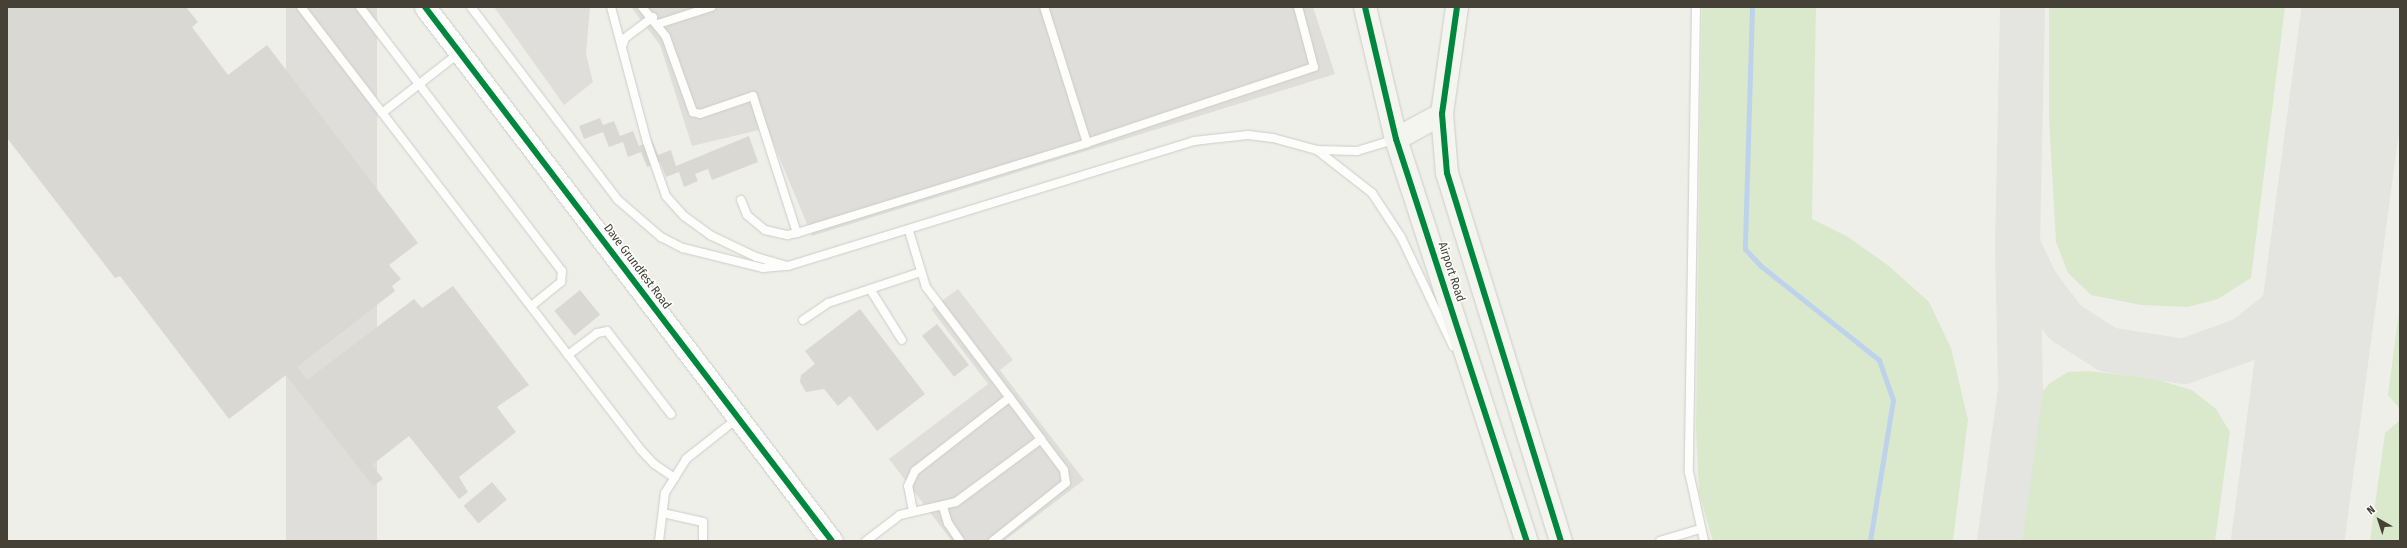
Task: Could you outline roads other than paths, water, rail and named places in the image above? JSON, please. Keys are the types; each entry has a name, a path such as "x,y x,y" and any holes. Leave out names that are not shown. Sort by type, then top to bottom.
{"main road":[{"name":"Airport Road","path":"1365,7 1396,139 1528,541"},
{"name":"Airport Road","path":"1457,7 1442,114 1447,173 1561,541"},
{"path":"1396,139 1442,114"}],"street":[{"name":"Dave Grundfest Road","path":"425,7 832,541"}],"lane":[{"path":"301,7 645,455 674,478"},
{"path":"360,7 562,271 561,282 531,306"},
{"path":"471,7 618,200 640,221 661,237 707,256 763,268 788,266 909,231 1194,141 1248,135 1317,150 1357,151 1396,139"},
{"path":"611,7 654,164 666,196 674,206 712,236 756,257 788,266"},
{"path":"642,7 656,21 669,43 693,112 700,114 753,96 798,233"},
{"path":"622,47 625,38 656,21 711,7"},
{"path":"1044,7 1087,143"},
{"path":"741,200 747,215 765,230 788,235 798,233 1087,143 1314,67 1298,7"},
{"path":"1696,7 1689,472 1700,529 1704,541"},
{"path":"382,113 460,53"},
{"path":"1317,150 1359,180 1389,216 1489,424"},
{"path":"909,231 926,287 1064,470 1066,483 993,541"},
{"path":"803,320 828,303 921,272"},
{"path":"870,289 902,340"},
{"path":"568,355 597,333 607,331 671,414"},
{"path":"913,510 908,486 915,471 1010,397"},
{"path":"659,541 665,493 686,459 738,418"},
{"path":"866,541 900,514 913,510 943,507 968,495 1040,439"},
{"path":"943,507 948,523 960,541"},
{"path":"663,513 703,522 703,541"},
{"path":"1660,541 1700,529"}],"waterway":[{"path":"1752,7 1745,249 1761,266 1879,360 1893,400 1870,541"}]}
